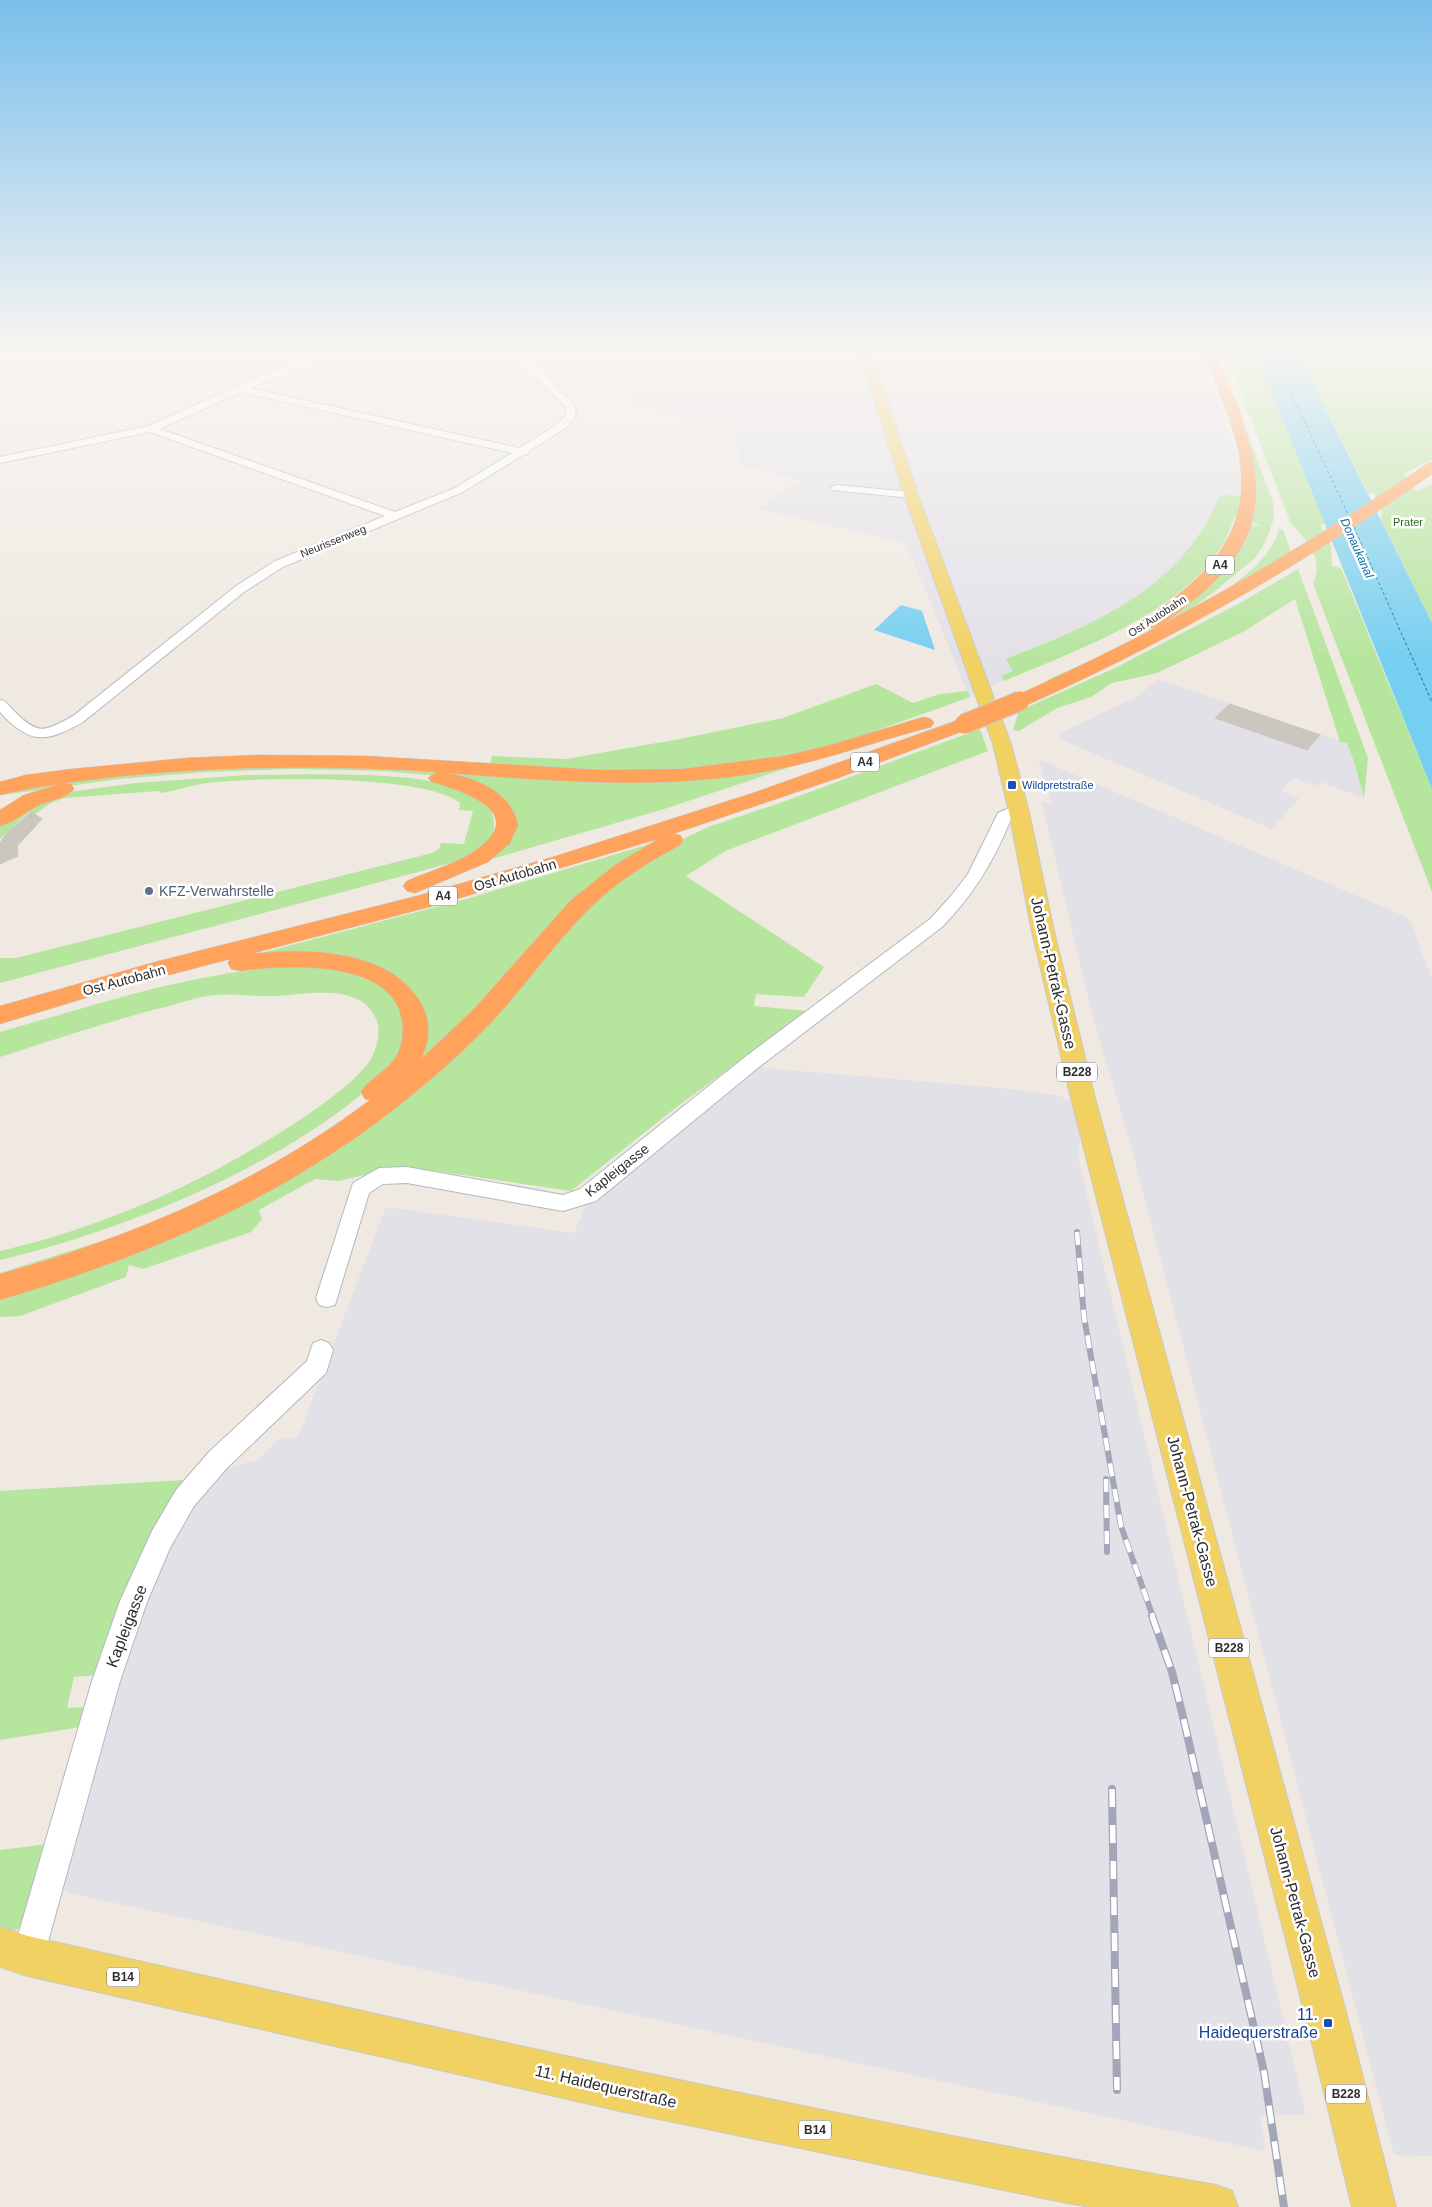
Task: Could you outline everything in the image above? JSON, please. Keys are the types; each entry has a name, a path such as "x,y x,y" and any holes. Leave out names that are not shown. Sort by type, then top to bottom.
{"highway":[{"name":"Ost Autobahn","path":"1017,694 1136,632 1173,608 1202,585 1237,542 1247,517 1250,494 1249,469 1246,454"},
{"name":"Ost Autobahn","path":"1017,694 1152,640 1218,605 1273,572 1432,467"},
{"name":"A4","path":"961,717 1017,694"},
{"name":"Ost Autobahn","path":"0,996 116,963 415,886 438,882 549,851 691,808 845,756 907,733 925,723 961,717"},
{"name":"Ost Autobahn","path":"0,1015 117,981 558,864 765,798 961,717"},
{"path":"0,789 24,783 157,766 269,761 403,764 597,776 681,776 740,770 786,762 836,750 925,723"},
{"path":"0,798 193,775 340,772 444,779 466,784 492,797 502,808 506,820 504,833 496,845 472,862 415,886"},
{"path":"0,819 32,800 63,790"},
{"path":"0,1287 88,1260 174,1225 261,1183 311,1154 369,1115 413,1081 471,1028 578,907 613,876 650,852 695,828 765,798"},
{"path":"0,1267 84,1242 159,1214 235,1180 303,1143 359,1106 391,1079 410,1054 417,1031 414,1011 403,993 385,979 362,968 331,961 299,958 261,960 188,971 148,980 117,981"}],"main road":[{"path":"899,454 1002,744 1019,812"},
{"name":"Johann-Petrak-Gasse","path":"1019,812 1044,936 1083,1098 1326,2014 1374,2207"},
{"name":"11. Haidequerstraße","path":"14,1951 699,2107 1089,2186 1216,2207"}],"street":[{"path":"0,460 29,454"},
{"path":"221,454 395,516"},
{"name":"Neurissenweg","path":"0,704 24,729 36,735 53,734 78,720 240,589 279,564 459,490 521,454"},
{"path":"836,488 912,495"},
{"name":"Kapleigasse","path":"326,1298 360,1189 379,1176 407,1175 563,1204 588,1195 752,1062 936,923 956,904 998,832 1004,816 1011,812 1019,812"},
{"name":"Kapleigasse","path":"14,1951 134,1601 161,1540 185,1498 218,1460 318,1366 321,1350"}],"shaded area":[{"path":"738,454 1236,454 1241,483 1240,496 1227,495 1219,497 1209,523 1195,543 1171,570 1128,603 1100,619 1007,659 1013,671 1001,677 1004,681 970,697 905,542 756,509 800,480 739,464"},
{"path":"1159,680 1347,743 1364,798 1320,782 1315,786 1293,778 1281,791 1299,798 1272,829 1059,739 1058,734 1134,698"},
{"path":"1038,759 1409,918 1432,979 1432,2156 1394,2155 1132,1150 1091,1010 1042,803 1052,803"},
{"path":"758,1065 764,1068 1001,1088 1062,1096 1063,1099 1073,1100 1081,1131 1078,1157 1306,2115 1260,2115 1265,2151 68,1893 61,1887 122,1660 172,1536 216,1471 259,1460 278,1440 298,1437 386,1207 574,1233 588,1200"}],"green space":[{"path":"1251,454 1255,454 1273,502 1274,518 1266,541 1255,558 1178,619 1045,681 1135,639 1192,602 1216,580 1236,554 1251,525 1261,526 1252,522 1255,499"},
{"path":"1264,454 1298,454 1326,523 1320,525 1331,546 1332,566 1341,568 1432,789 1432,892 1313,584 1317,567 1312,551 1291,524"},
{"name":"Prater","path":"1349,454 1432,454 1432,459 1404,474 1416,492 1432,484 1432,623 1381,519 1382,511 1373,492 1369,494"},
{"path":"1227,495 1240,496 1237,518 1234,518 1220,549 1198,576 1170,599 1138,620 1068,654 1004,681 1001,676 1013,671 1006,659 1102,617 1131,600 1158,580 1182,557 1203,529 1219,497"},
{"path":"1283,529 1291,552 1226,590 1264,557 1279,530"},
{"path":"1298,569 1368,758 1364,798 1347,743 1340,742 1295,599 1243,632 1157,673 1112,683 1091,697 1057,708 1019,731 1013,730 1019,711 1117,667 1242,602"},
{"path":"876,684 913,703 940,694 968,691 970,697 836,745 792,757 717,768 609,774 490,766 492,756 566,759 680,739 783,718"},
{"path":"980,729 988,751 725,851 686,876 824,967 804,997 756,994 754,1006 807,1011 674,1109 571,1191 402,1166 339,1181 315,1179 259,1210 262,1219 251,1232 143,1269 129,1265 126,1277 20,1316 0,1317 0,1295 316,1159 579,912 667,847 708,827 780,803"},
{"path":"802,763 661,810 492,859 489,858 511,821 440,776 382,771 293,769 206,772 119,779 2,795 6,789 160,770 332,765 568,779"},
{"path":"246,775 365,775 429,780 455,786 476,795 487,804 493,817 493,833 486,844 480,849 455,862 0,983 0,958 16,958 432,853 439,849 441,843 464,844 473,811 459,810 460,803 442,794 415,787 344,780 240,780 204,784 162,793 158,791 64,798 51,803 35,814 29,812 0,839 0,824 60,793 136,783"},
{"path":"653,843 396,1088 229,1194 0,1282 0,1273 121,1235 187,1208 274,1165 374,1100 421,1043 384,972 250,956 466,899"},
{"path":"292,966 340,971 372,981 396,1001 404,1019 405,1041 395,1063 383,1076 319,1126 233,1175 187,1197 92,1234 0,1260 0,1251 77,1229 154,1200 243,1155 294,1124 341,1090 359,1074 373,1055 377,1043 378,1025 372,1011 362,1002 349,996 335,993 319,993 276,996 223,995 204,997 148,1011 0,1057 0,1032 181,982 255,969"},
{"path":"184,1480 140,1575 100,1675 74,1677 67,1708 90,1707 81,1727 0,1740 0,1491"},
{"path":"48,1844 37,1898 30,1918 14,1931 0,1932 0,1850"}],"water":[{"name":"Donaukanal","path":"1297,454 1348,454 1432,623 1432,789"},
{"path":"901,605 922,611 935,650 874,630"}],"building":[{"path":"1230,704 1320,735 1307,750 1215,718"},
{"path":"31,812 42,819 17,846 18,856 0,864 0,843 7,833"}],"ferry route":[{"path":"1320,454 1349,516"},
{"path":"1354,527 1432,702"}],"railway":[{"path":"1077,1232 1084,1317 1121,1526 1153,1617"},
{"path":"1106,1479 1107,1552"},
{"path":"1152,1616 1172,1672 1264,2072 1284,2207"},
{"path":"1112,1789 1117,2090"}],"place":[{"name":"Wildpretstraße","path":"1012,785"},
{"name":"KFZ-Verwahrstelle","path":"149,891"},
{"name":"11. Haidequerstraße","path":"1328,2023"}]}
